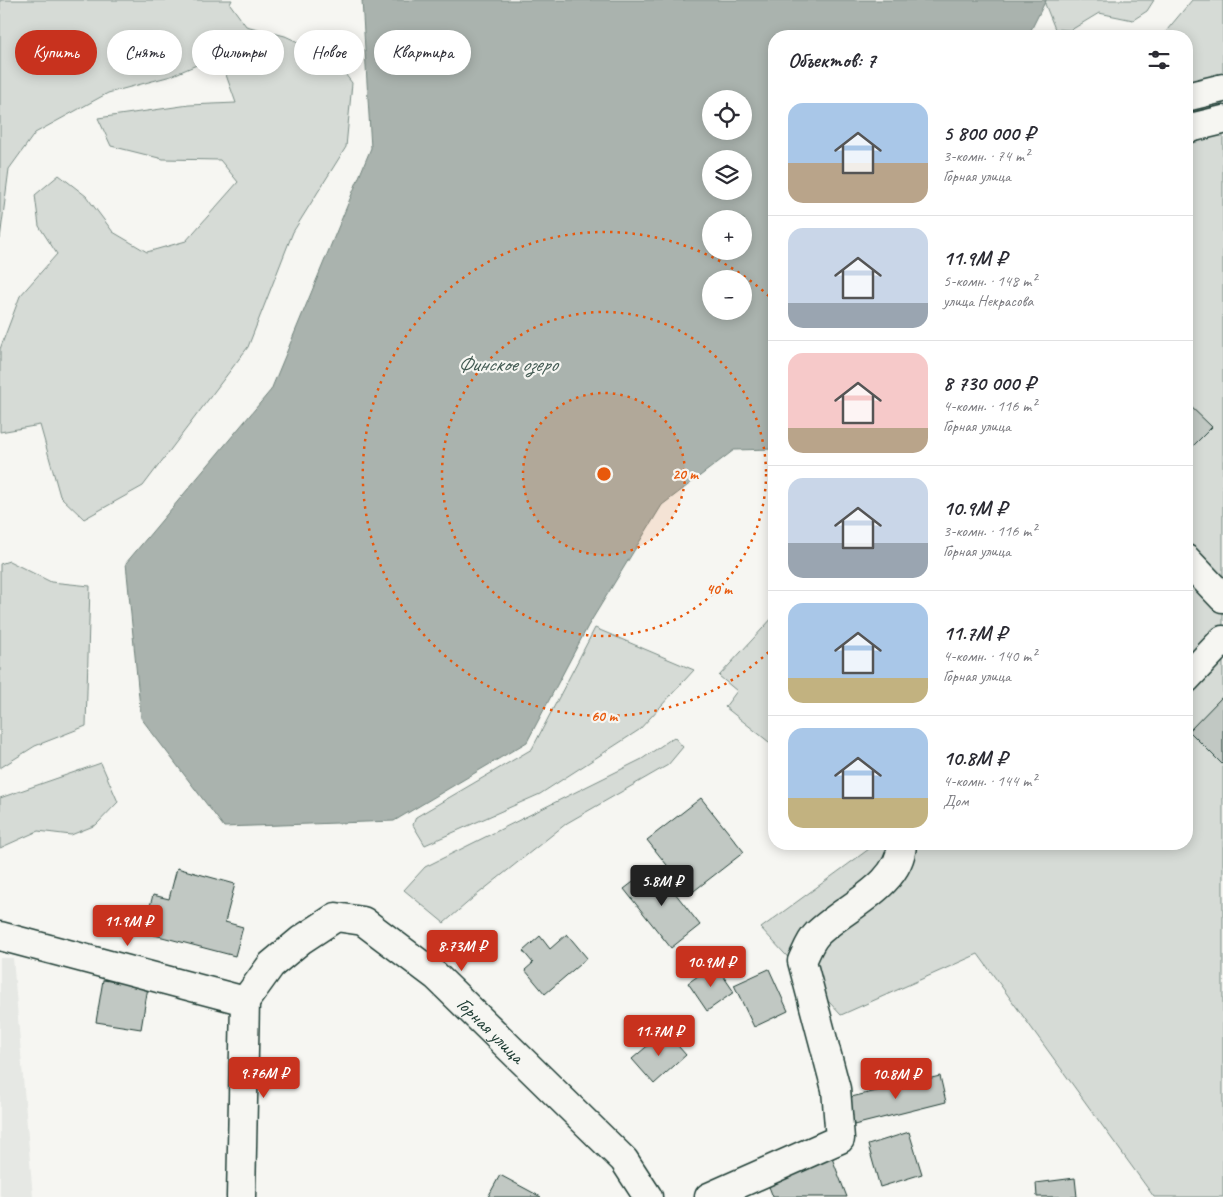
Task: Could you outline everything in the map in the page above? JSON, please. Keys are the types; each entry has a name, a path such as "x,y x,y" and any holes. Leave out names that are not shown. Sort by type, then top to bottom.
{"street":[{"path":"1193,95 1223,88"},
{"path":"1193,127 1223,120"},
{"path":"1193,567 1223,598"},
{"path":"1193,672 1223,640"},
{"path":"709,1197 840,1139 836,1089 802,961 816,935 890,877 901,855 901,850"},
{"name":"Горная улица","path":"245,1001 271,964 301,940 336,917 363,921 443,982 624,1160 648,1197"},
{"path":"0,936 245,1001 241,1197"}],"shaded area":[{"path":"0,0 232,0 230,4 246,26 262,30 192,30 192,67 182,71 182,30 107,30 107,75 173,75 108,93 35,133 9,169 0,239"},
{"path":"1046,0 1154,0 1147,11 1133,20 1099,13 1071,30 1055,29 1045,4"},
{"path":"1192,0 1223,0 1223,105 1193,111 1193,30 1167,30"},
{"path":"285,36 294,40 294,75 346,75 352,83 346,147 293,232 248,347 143,486 84,519 60,496 40,425 0,432 0,349 20,296 57,254 39,226 35,195 59,175 86,196 113,232 147,252 186,241 238,182 220,160 163,159 111,146 98,118 189,105 236,103 226,75 284,75"},
{"path":"1223,108 1223,1197 1154,1197 978,954 841,1015 761,928 868,850 1193,850 1193,115"},
{"path":"9,561 51,582 90,586 86,726 35,746 0,768 0,564"},
{"path":"768,623 768,741 725,707 737,691 719,676"},
{"path":"595,628 694,670 639,730 540,794 425,845 413,825 416,817 532,749"},
{"path":"674,737 683,747 668,765 567,823 444,923 404,890 425,867 642,759"},
{"path":"101,763 118,802 96,825 71,835 38,831 0,848 0,798"},
{"path":"0,958 13,958 33,1197 0,1197"}],"water":[{"name":"Финское озеро","path":"362,0 1046,0 1031,30 768,30 768,449 734,450 662,505 588,626 527,742 394,821 224,827 141,718 126,563 271,390 371,148"}],"building":[{"path":"1193,409 1212,427 1193,446"},
{"path":"1223,696 1223,765 1193,735 1193,727"},
{"path":"701,798 744,852 690,894 647,840"},
{"path":"654,866 700,925 671,948 624,889"},
{"path":"177,868 235,884 225,922 243,927 235,956 143,932 153,895 169,899"},
{"path":"567,934 587,958 545,994 525,970 533,963 523,951 540,936 550,949"},
{"path":"715,964 734,992 707,1011 688,983"},
{"path":"769,969 788,1011 754,1027 734,985"},
{"path":"103,980 148,987 141,1029 96,1022"},
{"path":"665,1031 686,1055 654,1084 632,1059"},
{"path":"940,1076 946,1102 854,1125 847,1098"},
{"path":"909,1132 922,1174 880,1187 868,1145"},
{"path":"830,1153 847,1197 773,1197 766,1179"},
{"path":"500,1175 541,1197 488,1197"},
{"path":"1075,1178 1077,1197 1037,1197 1036,1183"}]}
